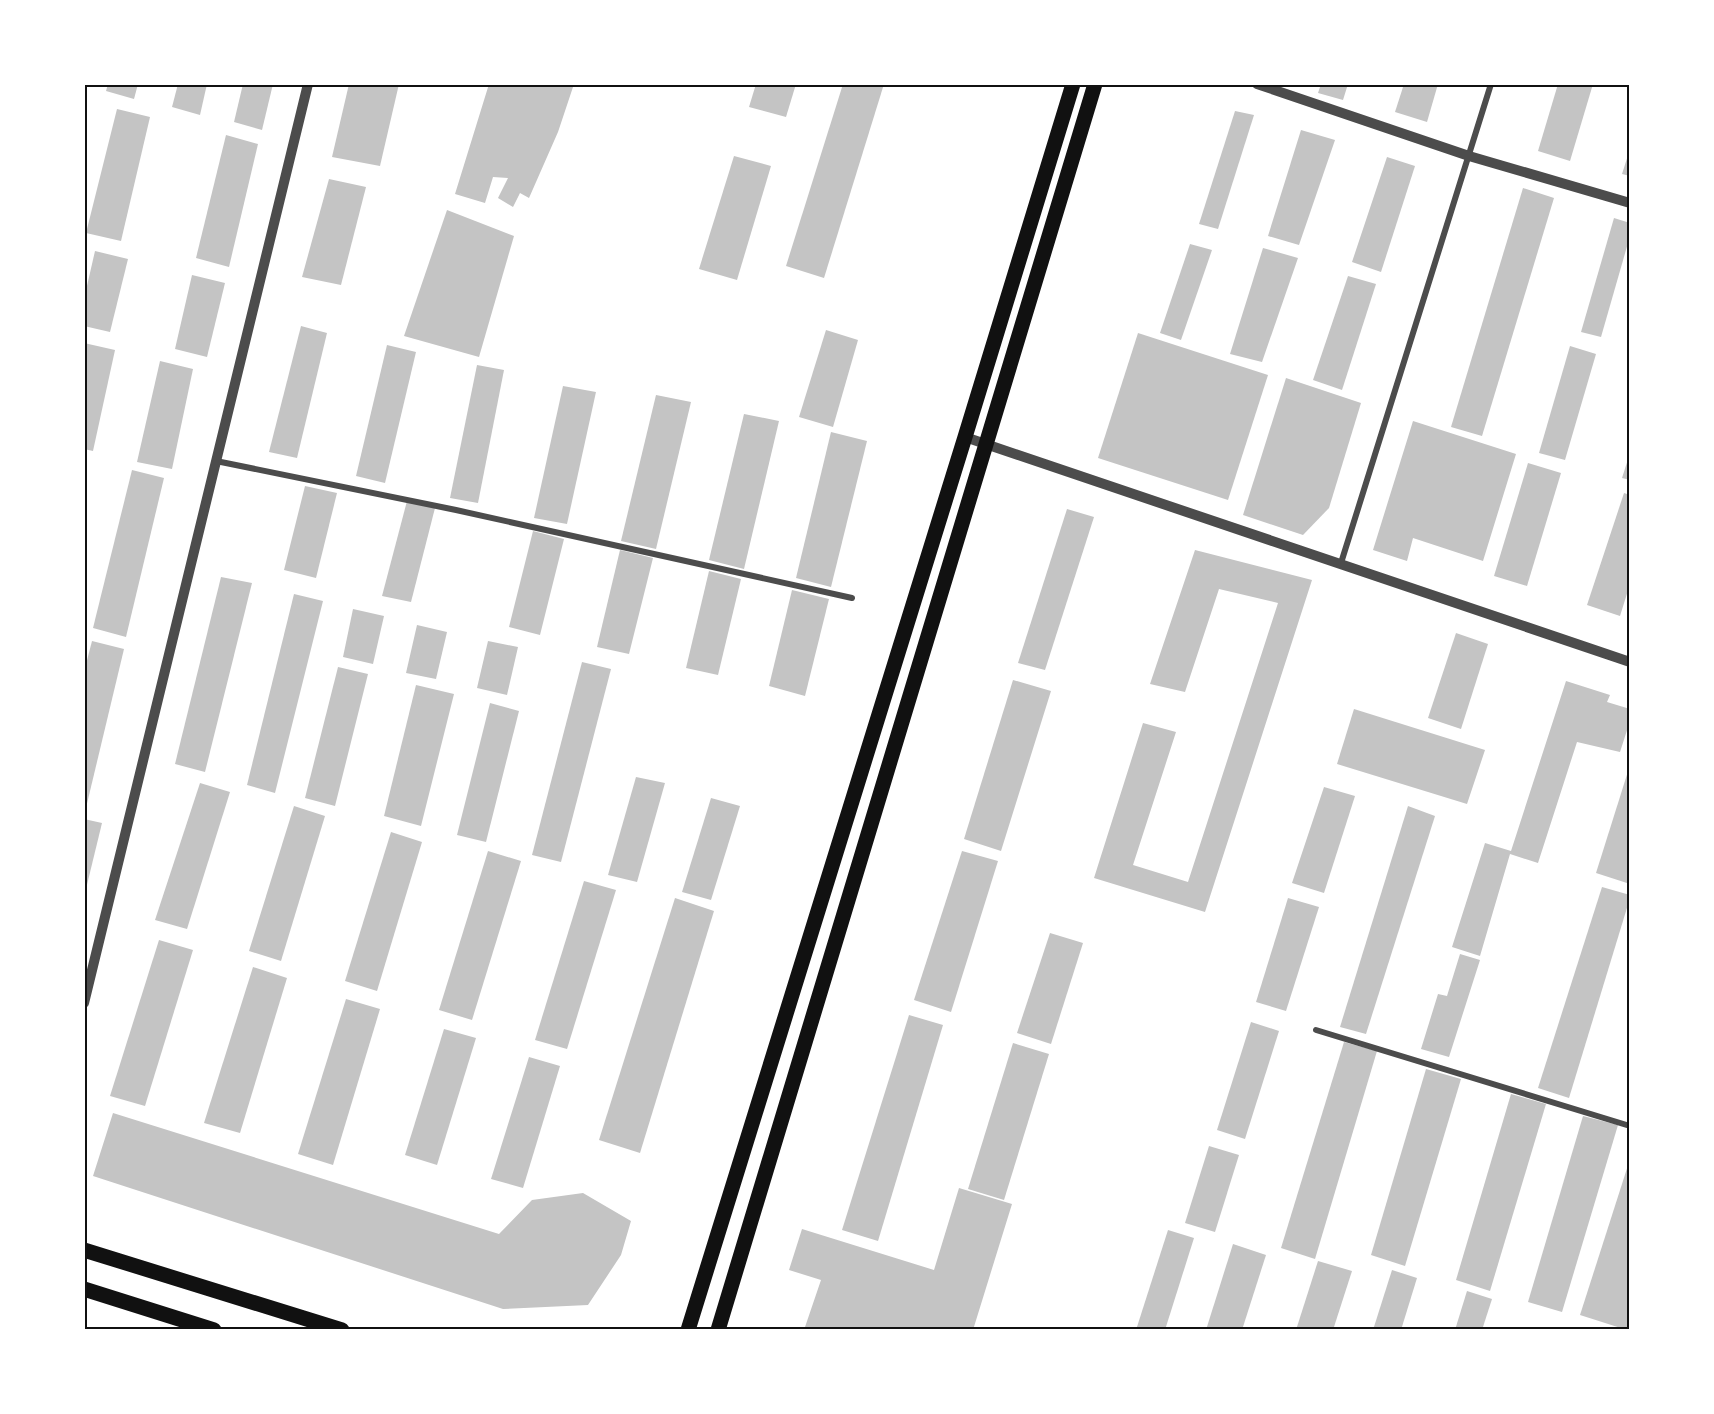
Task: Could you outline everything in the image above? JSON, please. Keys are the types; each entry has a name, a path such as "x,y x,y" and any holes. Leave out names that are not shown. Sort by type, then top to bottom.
{"main road":[{"path":"688,1330 1073,84"},
{"path":"718,1330 1095,84"},
{"path":"84,1250 342,1330"},
{"path":"84,1288 214,1330"}],"street":[{"path":"84,1003 308,84"},
{"path":"1257,84 1468,156 1630,203"},
{"path":"1341,563 1491,84"},
{"path":"965,437 1630,662"},
{"path":"216,461 456,510 852,598"},
{"path":"1317,1030 1630,1125"}],"building":[{"path":"108,84 138,84 134,99 106,91"},
{"path":"178,84 207,84 200,115 172,107"},
{"path":"243,84 273,84 262,130 234,122"},
{"path":"349,84 399,84 380,166 332,157"},
{"path":"489,84 574,84 558,132 529,198 520,193 513,207 498,198 508,178 493,177 485,203 455,194"},
{"path":"756,84 796,84 786,117 749,107"},
{"path":"843,84 884,84 824,278 786,266"},
{"path":"1321,84 1348,84 1343,100 1318,93"},
{"path":"1404,84 1438,84 1427,122 1395,112"},
{"path":"1558,84 1593,84 1570,161 1538,151"},
{"path":"117,109 150,117 121,241 86,233"},
{"path":"1235,111 1254,115 1218,229 1199,224"},
{"path":"1301,130 1335,140 1299,245 1268,236"},
{"path":"226,135 258,144 229,267 196,258"},
{"path":"1630,149 1630,176 1622,174"},
{"path":"734,156 771,166 737,280 699,269"},
{"path":"1387,157 1415,166 1381,272 1352,262"},
{"path":"329,179 366,187 341,285 302,277"},
{"path":"1523,188 1554,198 1482,436 1451,427"},
{"path":"447,210 514,236 479,357 404,336"},
{"path":"1614,218 1630,223 1630,236 1601,337 1581,332"},
{"path":"1190,244 1212,250 1181,340 1160,333"},
{"path":"1263,248 1298,258 1262,362 1230,354"},
{"path":"95,251 128,259 110,332 84,326 84,299"},
{"path":"192,275 225,283 207,357 175,349"},
{"path":"1348,276 1376,284 1342,390 1313,380"},
{"path":"301,326 327,333 297,458 269,452"},
{"path":"826,330 858,340 833,427 799,417"},
{"path":"1138,333 1268,375 1228,500 1098,458"},
{"path":"84,343 115,350 93,451 84,449"},
{"path":"387,345 416,352 385,483 356,476"},
{"path":"1570,346 1596,354 1565,460 1539,453"},
{"path":"160,361 193,369 172,469 137,462"},
{"path":"477,365 504,370 478,503 450,498"},
{"path":"1286,378 1361,403 1329,508 1303,535 1243,515"},
{"path":"563,386 596,392 567,524 534,518"},
{"path":"656,395 691,402 656,549 621,541"},
{"path":"744,414 779,421 744,569 709,560"},
{"path":"1413,421 1516,454 1483,561 1413,538 1407,561 1373,550"},
{"path":"831,432 867,441 831,587 796,578"},
{"path":"1630,453 1630,480 1622,478"},
{"path":"1528,463 1561,473 1527,586 1494,576"},
{"path":"132,470 164,478 126,637 93,628"},
{"path":"305,486 337,493 316,578 284,570"},
{"path":"1624,493 1630,495 1630,584 1620,616 1587,605"},
{"path":"407,501 435,508 411,602 382,596"},
{"path":"1067,509 1094,517 1045,670 1018,663"},
{"path":"533,531 564,539 540,635 509,627"},
{"path":"620,550 653,558 629,654 597,647"},
{"path":"1195,550 1312,580 1205,912 1094,878 1143,723 1176,732 1133,865 1188,882 1278,603 1219,589 1185,692 1150,684"},
{"path":"709,571 741,579 718,675 686,668"},
{"path":"221,577 252,583 205,772 175,764"},
{"path":"792,590 829,599 805,696 769,686"},
{"path":"294,594 323,601 275,793 247,785"},
{"path":"353,609 384,616 373,664 343,657"},
{"path":"417,625 447,632 436,679 406,673"},
{"path":"1456,633 1488,644 1461,729 1428,718"},
{"path":"92,641 124,649 85,812 84,672"},
{"path":"488,641 518,647 507,695 477,688"},
{"path":"582,662 611,669 561,862 532,855"},
{"path":"338,667 368,674 335,806 305,798"},
{"path":"1013,680 1051,691 1001,851 964,839"},
{"path":"1566,681 1610,695 1607,702 1630,709 1630,721 1620,752 1577,742 1538,863 1510,854 1480,956 1452,947 1485,843 1511,851"},
{"path":"416,685 454,694 421,826 384,816"},
{"path":"490,703 519,711 486,842 457,835"},
{"path":"1354,709 1485,750 1467,804 1337,764"},
{"path":"1630,765 1630,884 1596,873"},
{"path":"636,777 665,783 637,882 608,875"},
{"path":"200,783 230,792 187,929 155,920"},
{"path":"1324,787 1355,796 1324,893 1292,883"},
{"path":"711,798 740,806 711,900 682,892"},
{"path":"294,806 325,816 281,961 249,951"},
{"path":"1408,806 1435,816 1366,1034 1340,1027"},
{"path":"84,819 102,823 85,893 84,893"},
{"path":"391,832 422,842 377,991 345,981"},
{"path":"488,851 521,861 472,1020 439,1010"},
{"path":"962,851 998,861 951,1012 914,1000"},
{"path":"584,881 616,890 567,1049 535,1040"},
{"path":"1602,887 1630,895 1630,898 1569,1098 1538,1088"},
{"path":"675,898 714,911 640,1153 599,1140"},
{"path":"1288,898 1319,907 1286,1011 1256,1002"},
{"path":"1050,933 1083,943 1051,1044 1017,1033"},
{"path":"159,940 193,950 145,1106 110,1096"},
{"path":"1460,954 1480,960 1449,1057 1421,1049 1438,994 1447,996"},
{"path":"253,967 287,978 240,1133 204,1123"},
{"path":"346,999 380,1009 333,1165 298,1154"},
{"path":"909,1015 943,1025 878,1241 842,1230"},
{"path":"1251,1022 1279,1031 1245,1139 1217,1130"},
{"path":"444,1029 476,1038 437,1165 405,1155"},
{"path":"1344,1042 1377,1051 1315,1259 1281,1248"},
{"path":"1013,1043 1049,1054 1004,1200 968,1189"},
{"path":"529,1057 560,1066 523,1188 491,1179"},
{"path":"1426,1069 1461,1079 1405,1266 1371,1255"},
{"path":"1511,1094 1546,1104 1490,1291 1456,1280"},
{"path":"113,1113 499,1234 532,1200 583,1193 631,1221 621,1255 588,1305 503,1309 93,1176"},
{"path":"1583,1116 1618,1125 1562,1312 1528,1302"},
{"path":"1209,1146 1239,1155 1215,1232 1185,1223"},
{"path":"1630,1159 1630,1330 1627,1330 1580,1315"},
{"path":"959,1188 1012,1204 973,1330 804,1330 821,1280 789,1270 802,1229 934,1270"},
{"path":"1168,1230 1194,1238 1165,1330 1136,1330"},
{"path":"1233,1244 1266,1255 1242,1330 1206,1330"},
{"path":"1318,1261 1352,1271 1333,1330 1296,1330"},
{"path":"1392,1270 1417,1278 1401,1330 1373,1330"},
{"path":"1467,1291 1492,1299 1482,1330 1455,1330"}]}
